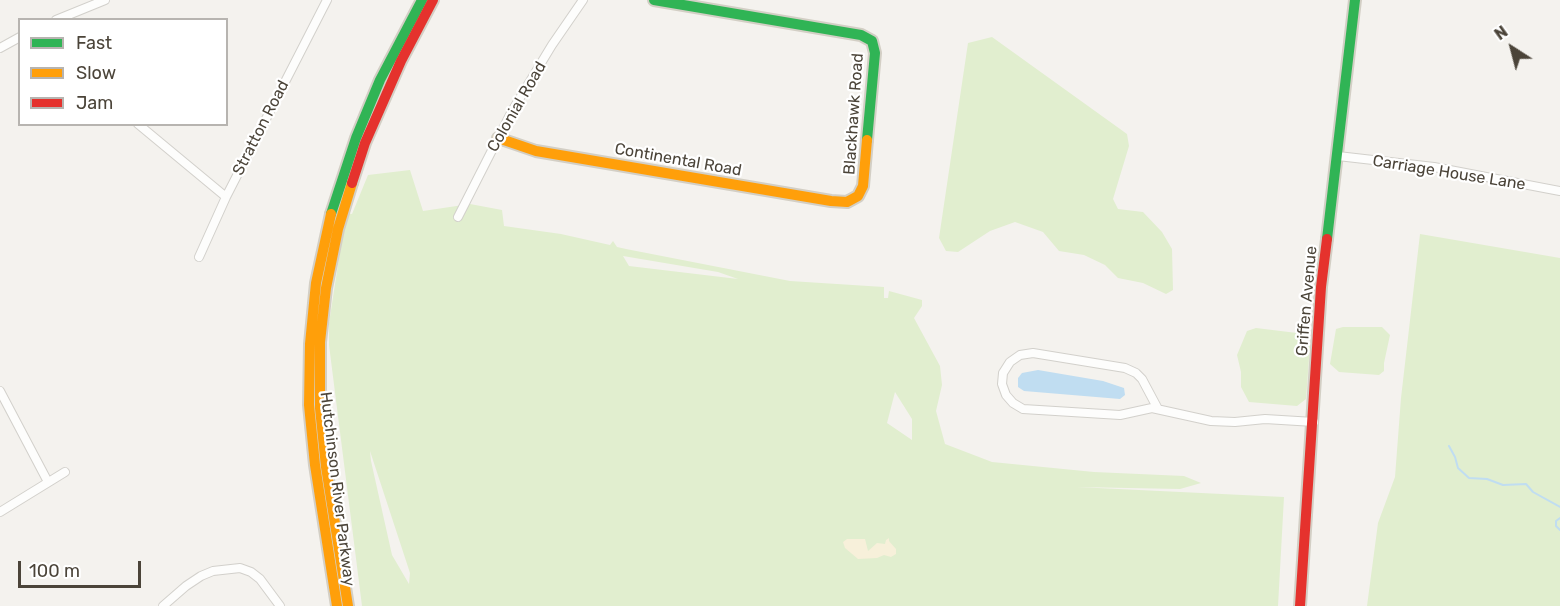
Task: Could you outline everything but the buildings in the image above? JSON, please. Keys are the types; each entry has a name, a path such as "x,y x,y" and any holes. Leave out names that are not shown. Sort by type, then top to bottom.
{"main road":[{"name":"Hutchinson River Parkway","path":"337,606 311,424 309,375 313,304 328,224 349,156 380,80 421,0"},
{"name":"Hutchinson River Parkway","path":"348,606 326,467 320,408 320,342 326,288 338,230 365,143 401,61 433,0"},
{"name":"Blackhawk Road","path":"654,0 861,35 869,39 874,45 875,53 863,186 854,199"},
{"name":"Griffen Avenue","path":"1300,606 1322,287 1355,0"},
{"name":"Continental Road","path":"498,138 536,151 840,202 854,199"}],"street":[{"path":"61,18 105,0"},
{"name":"Stratton Road","path":"199,257 226,197 327,0"},
{"name":"Colonial Road","path":"458,217 498,138 546,54 583,0"},
{"path":"0,48 18,38"},
{"path":"140,126 226,197"},
{"name":"Carriage House Lane","path":"1338,156 1434,167 1560,191"},
{"path":"1158,409 1142,379 1125,368 1032,353 1020,355 1010,362 1003,373 1002,384 1006,394 1013,403 1023,409 1120,415 1152,408 1211,421 1235,422 1265,419 1314,422"},
{"path":"0,391 48,482"},
{"path":"0,512 65,472"},
{"path":"162,606 201,576 213,571 234,568 251,572 260,579 280,606"}],"green space":[{"path":"992,37 1127,134 1129,146 1113,199 1118,209 1143,212 1162,232 1172,249 1173,290 1166,294 1143,283 1118,278 1105,265 1084,255 1059,251 1043,232 1015,222 990,231 958,252 946,251 939,238 968,43"},
{"path":"410,170 423,211 470,204 502,210 504,226 561,234 610,245 613,241 617,247 790,281 884,287 884,298 888,298 889,291 922,300 922,306 914,318 940,366 942,385 936,411 945,444 992,462 1094,472 1184,476 1201,483 1180,489 1077,487 1284,497 1278,606 362,606 329,345 329,323 346,213 352,214 368,175","holes":["623,256 718,272 738,279 629,266","895,392 912,419 912,440 887,423","370,451 410,573 409,584 392,555"]},
{"path":"1420,234 1560,258 1560,606 1367,606 1378,523 1395,477 1401,398"},
{"path":"1382,327 1390,335 1384,371 1379,375 1339,372 1330,364 1336,329"},
{"path":"1256,328 1297,333 1310,345 1306,399 1297,406 1249,402 1241,387 1241,372 1237,355 1247,331"}],"sand":[{"path":"889,538 896,549 896,554 891,557 884,555 877,558 858,559 845,548 843,542 847,539 865,539 868,551 877,543 885,544"}],"water":[{"path":"1038,370 1103,381 1124,388 1125,395 1120,399 1024,391 1018,387 1018,378 1022,373"}],"waterway":[{"path":"1449,446 1458,468 1469,478 1487,479 1503,485 1526,484 1533,492 1560,507"},
{"path":"1560,518 1556,521 1556,526 1560,530"}],"traffic: fast":[{"path":"331,214 356,138 380,80 422,0"},
{"path":"654,0 861,35 872,41 875,53 867,140"},
{"path":"1327,239 1355,0"}],"traffic: slow":[{"path":"498,138 536,151 847,202 858,196 863,186 867,140"},
{"path":"348,606 326,467 320,408 320,342 326,288 338,229 352,183"},
{"path":"331,214 316,283 310,344 309,405 315,465 337,606"}],"traffic: jam":[{"path":"352,183 365,143 401,61 433,0"},
{"path":"1300,606 1321,287 1327,239"}]}
